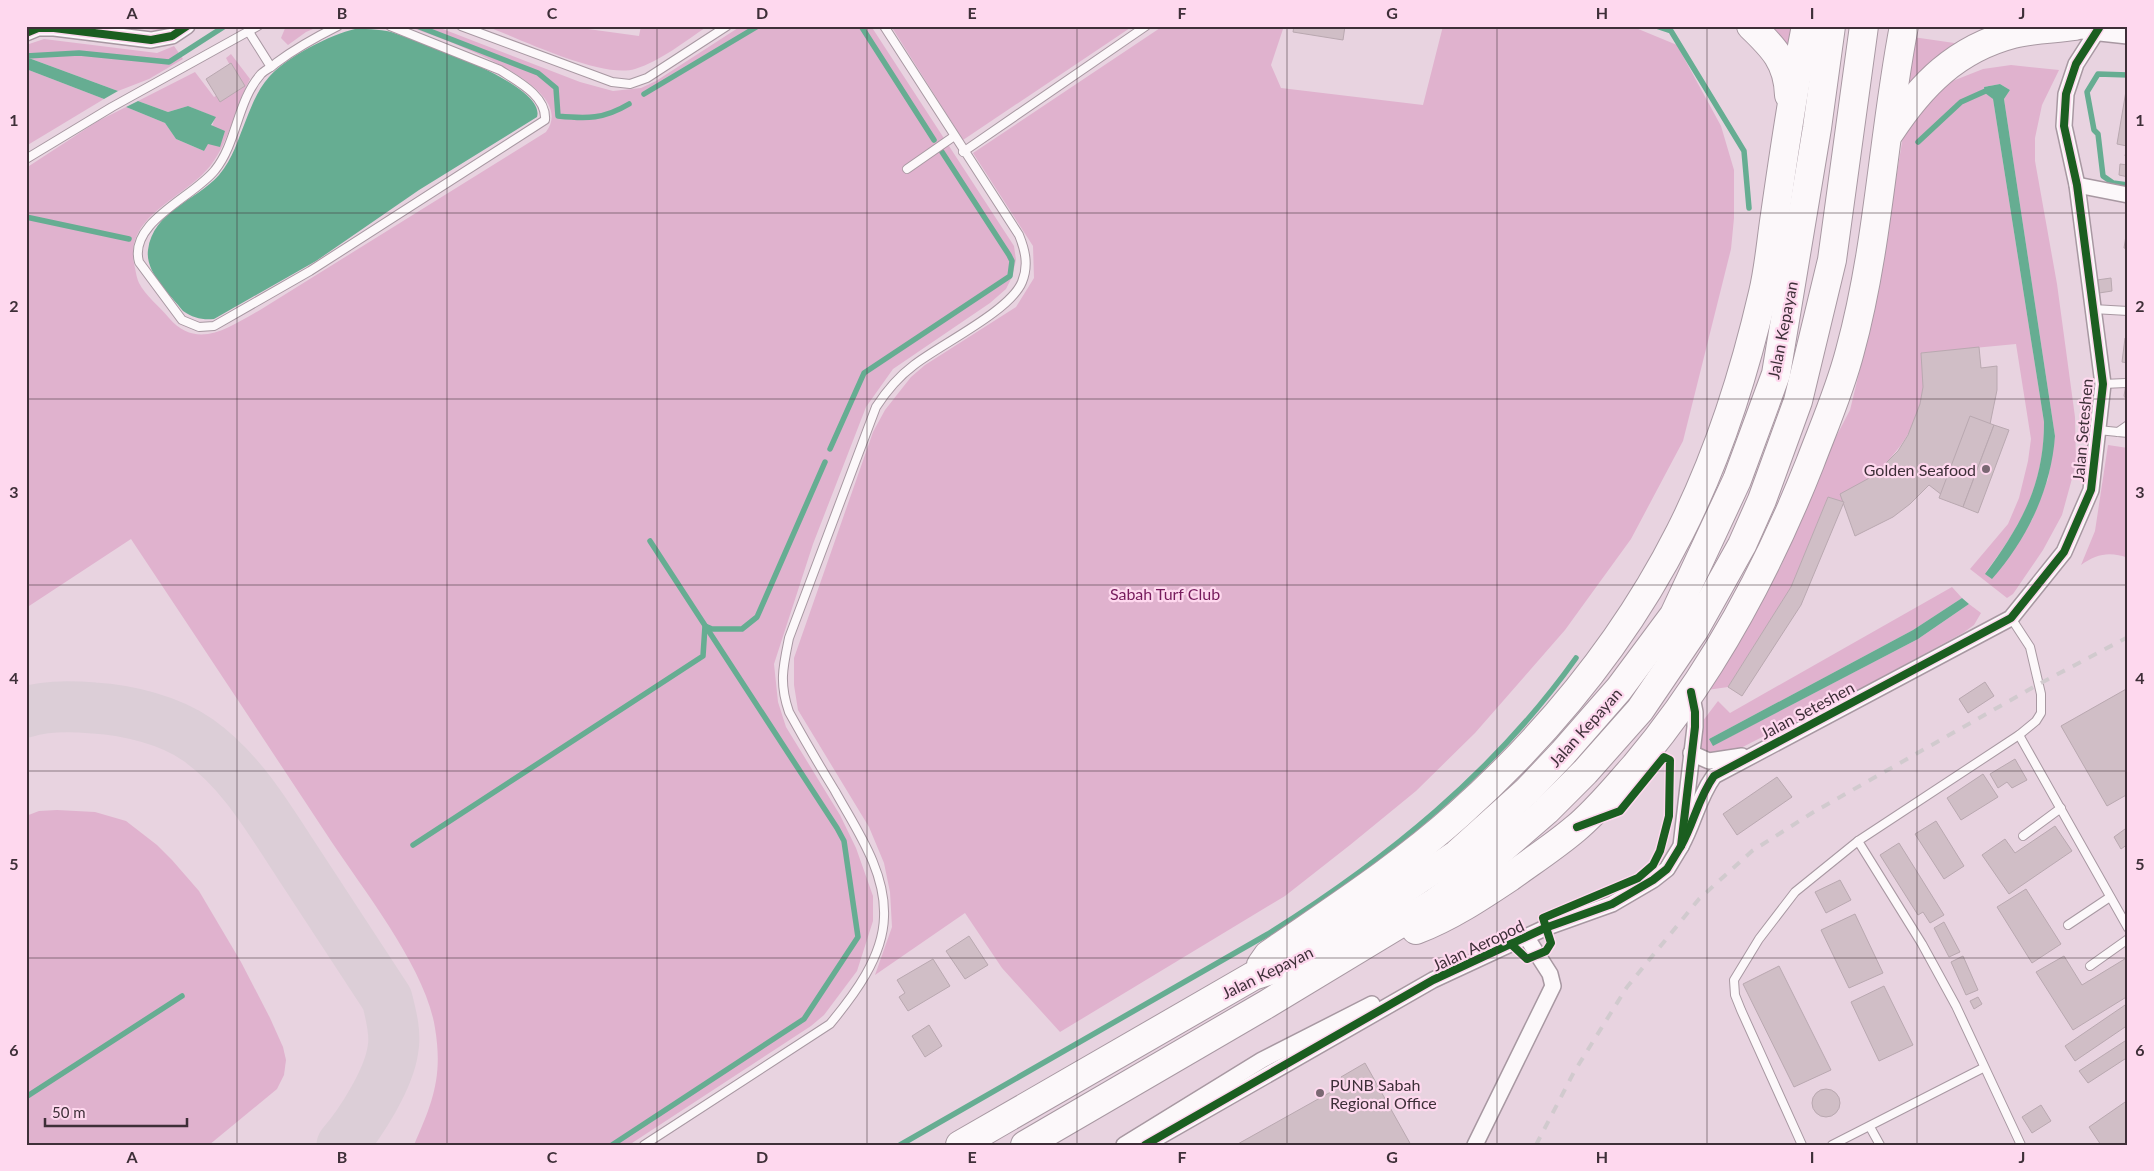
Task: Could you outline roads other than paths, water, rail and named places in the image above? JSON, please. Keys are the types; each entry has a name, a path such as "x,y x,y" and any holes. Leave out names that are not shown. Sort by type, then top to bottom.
{"highway":[{"path":"1751,26 1783,62 1788,88 1790,118"},
{"path":"1253,976 1268,955 1392,869 1459,814 1519,755 1580,688 1609,650 1662,567 1700,490 1739,384 1764,290 1806,26"},
{"name":"Jalan Kepayan","path":"1025,1145 1434,904 1472,876 1495,837 1527,791 1619,689 1649,652 1674,615 1737,480 1776,374 1817,128 1831,26"},
{"name":"Jalan Kepayan","path":"960,1145 1253,976 1281,967 1323,944 1450,859 1546,810 1640,710 1696,629 1742,546 1762,500 1798,401 1832,260 1864,26"},
{"path":"1331,965 1445,919 1527,865 1577,828 1650,748 1720,649 1761,575 1798,493 1835,400 1850,351 1862,299 1876,218 1885,140 1904,26"},
{"path":"1885,140 1911,100 1946,66 1980,46 2014,34 2085,27"}],"main road":[{"path":"2085,27 2128,30"}],"street":[{"path":"26,33 38,28 54,28 151,40 172,36 187,26"},
{"name":"Jalan Seteshen","path":"1681,846 1688,834 1703,791 1714,776 2012,618 2064,552 2091,490 2103,384 2077,184 2064,126 2066,94 2085,27"},
{"path":"2077,184 2128,195"},
{"name":"Jalan Aeropod","path":"1145,1145 1433,980 1545,928 1612,904 1632,893 1666,869 1681,846 1690,777 1695,712 1691,692"},
{"name":"Jalan Seteshen","path":"1691,753 1709,762 1753,754"},
{"name":"Jalan Aeropod","path":"1475,1145 1553,986 1550,974 1527,938"},
{"path":"1124,1145 1262,1060 1365,1008 1438,966 1490,954"}],"lane":[{"path":"26,159 134,94 258,26"},
{"path":"338,26 307,42 262,73 254,84 225,154 215,171 145,230 138,256 144,272 182,320 199,326 214,326 310,271 545,120 546,113 535,95 515,79 500,70 390,26"},
{"path":"461,26 612,82 630,84 647,78 727,26"},
{"path":"644,1145 830,1024 850,1000 875,954 884,918 883,899 876,871 866,846 789,712 782,693 781,676 789,638 876,407 889,386 929,354 1001,307 1015,294 1023,281 1027,252 1019,235 953,137 884,26"},
{"path":"963,152 1146,26"},
{"path":"249,32 272,67"},
{"path":"907,169 953,137"},
{"path":"2093,309 2128,310"},
{"path":"2103,384 2126,383"},
{"path":"2118,432 2128,425"},
{"path":"2098,430 2128,433"},
{"path":"1802,1145 1741,1010 1735,995 1734,980 1759,939 1795,892 1858,841 2019,736 2036,721 2041,713 2041,694 2030,647 2012,618"},
{"path":"2019,736 2128,928"},
{"path":"2023,836 2060,808"},
{"path":"1858,841 1922,944 1956,1006 1983,1068 2021,1145"},
{"path":"2068,925 2110,897"},
{"path":"2090,966 2128,939"},
{"path":"1832,1145 1983,1068"},
{"path":"1870,1127 1880,1145"}],"waterway":[{"path":"26,56 79,53 169,62 225,26"},
{"path":"417,26 538,73 556,88 558,116 595,117 611,113 629,104"},
{"path":"644,94 758,26"},
{"path":"861,26 934,140"},
{"path":"1656,26 1671,31 1744,151 1749,208"},
{"path":"2128,75 2098,74 2087,92 2094,130 2098,134 2103,176 2113,183 2128,185"},
{"path":"1918,142 1961,102 1990,89"},
{"path":"830,449 864,373 1010,276 1012,261 1009,255 942,152"},
{"path":"26,217 129,239"},
{"path":"413,845 703,656 705,626 712,629 742,629 757,617 825,462"},
{"path":"612,1145 804,1019 858,937 844,841 650,541"},
{"path":"900,1145 1268,934 1355,876 1436,811 1474,776 1544,700 1576,658"},
{"path":"26,1097 182,996"}],"railway":[{"path":"1536,1145 1574,1072 1627,987 1699,899 1752,851 1812,813 2039,684 2128,637"}],"place":[{"name":"Golden Seafood","path":"1986,469"},
{"name":"PUNB Sabah Regional Office","path":"1320,1093"}],"park label":[{"name":"Sabah Turf Club","path":"1165,593"}]}
